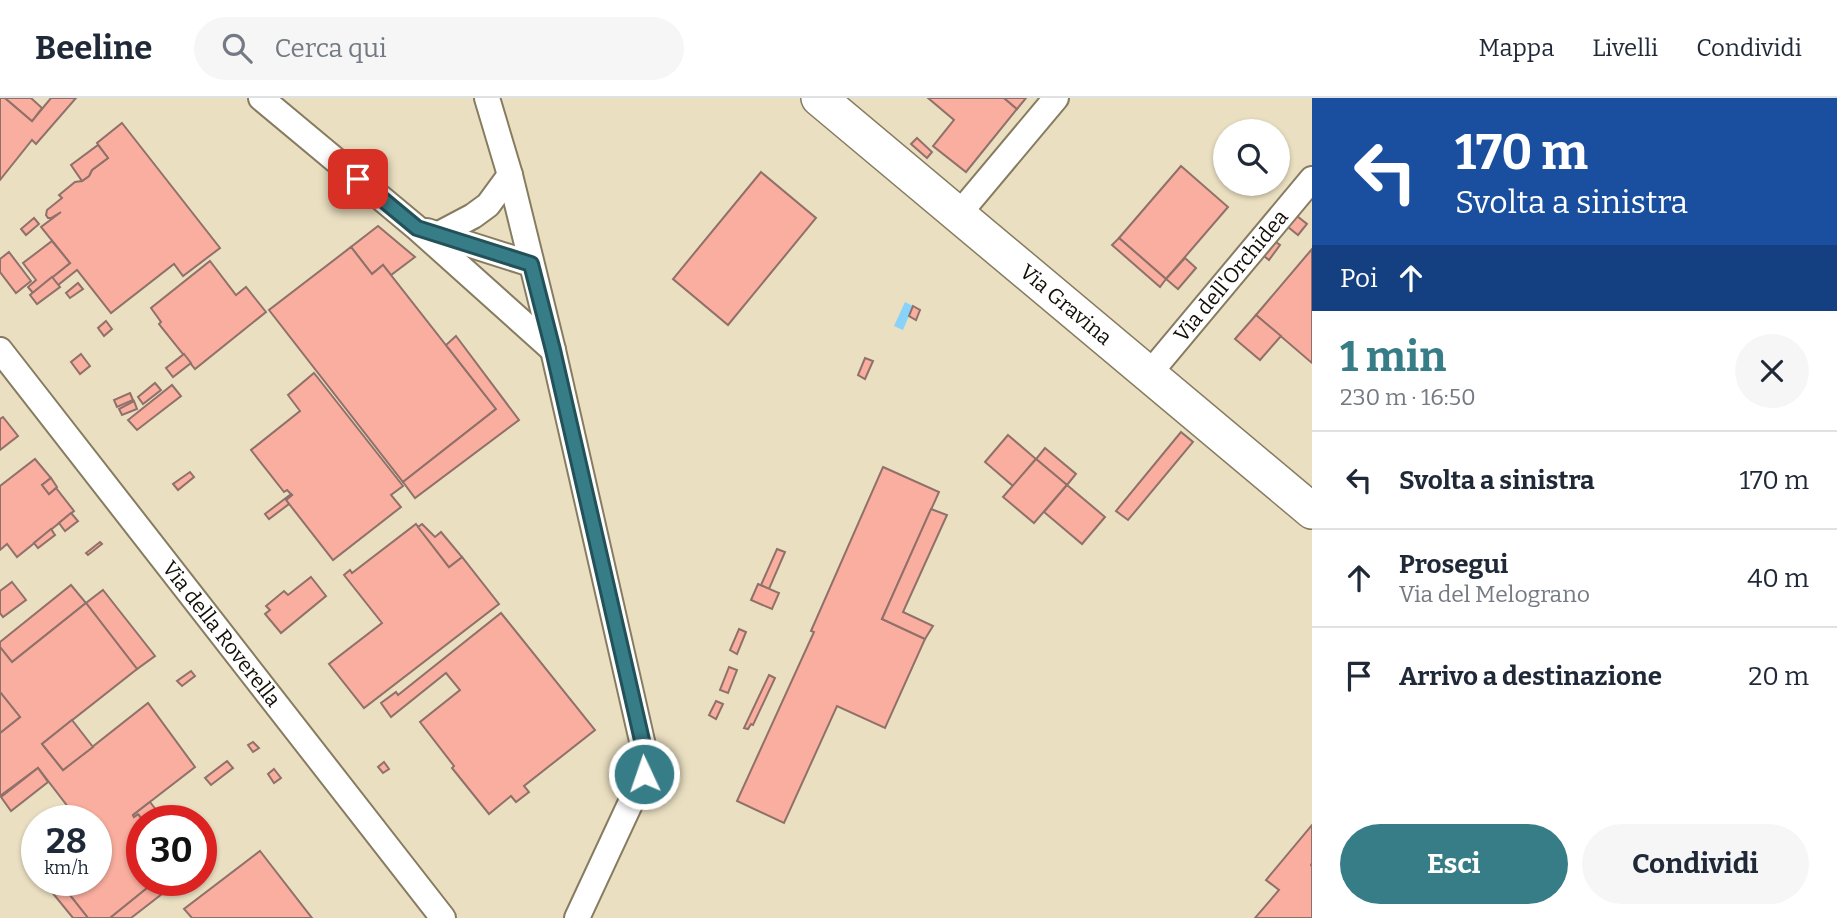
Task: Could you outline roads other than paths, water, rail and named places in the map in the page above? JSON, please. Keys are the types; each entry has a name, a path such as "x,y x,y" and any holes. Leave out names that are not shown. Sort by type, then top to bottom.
{"main road":[{"name":"Via Gravina","path":"828,101 957,215 1312,511"}],"street":[{"path":"261,98 427,231 553,350"},
{"path":"487,98 510,175 553,350 647,763 577,918"},
{"path":"957,215 1056,98"},
{"path":"427,231 473,216 488,205 510,175"},
{"name":"Via dell'Orchidea","path":"1149,374 1312,179"},
{"path":"427,231 531,264"},
{"name":"Via della Roverella","path":"0,350 443,918"}],"water":[{"path":"905,302 913,306 903,330 894,326"}]}
